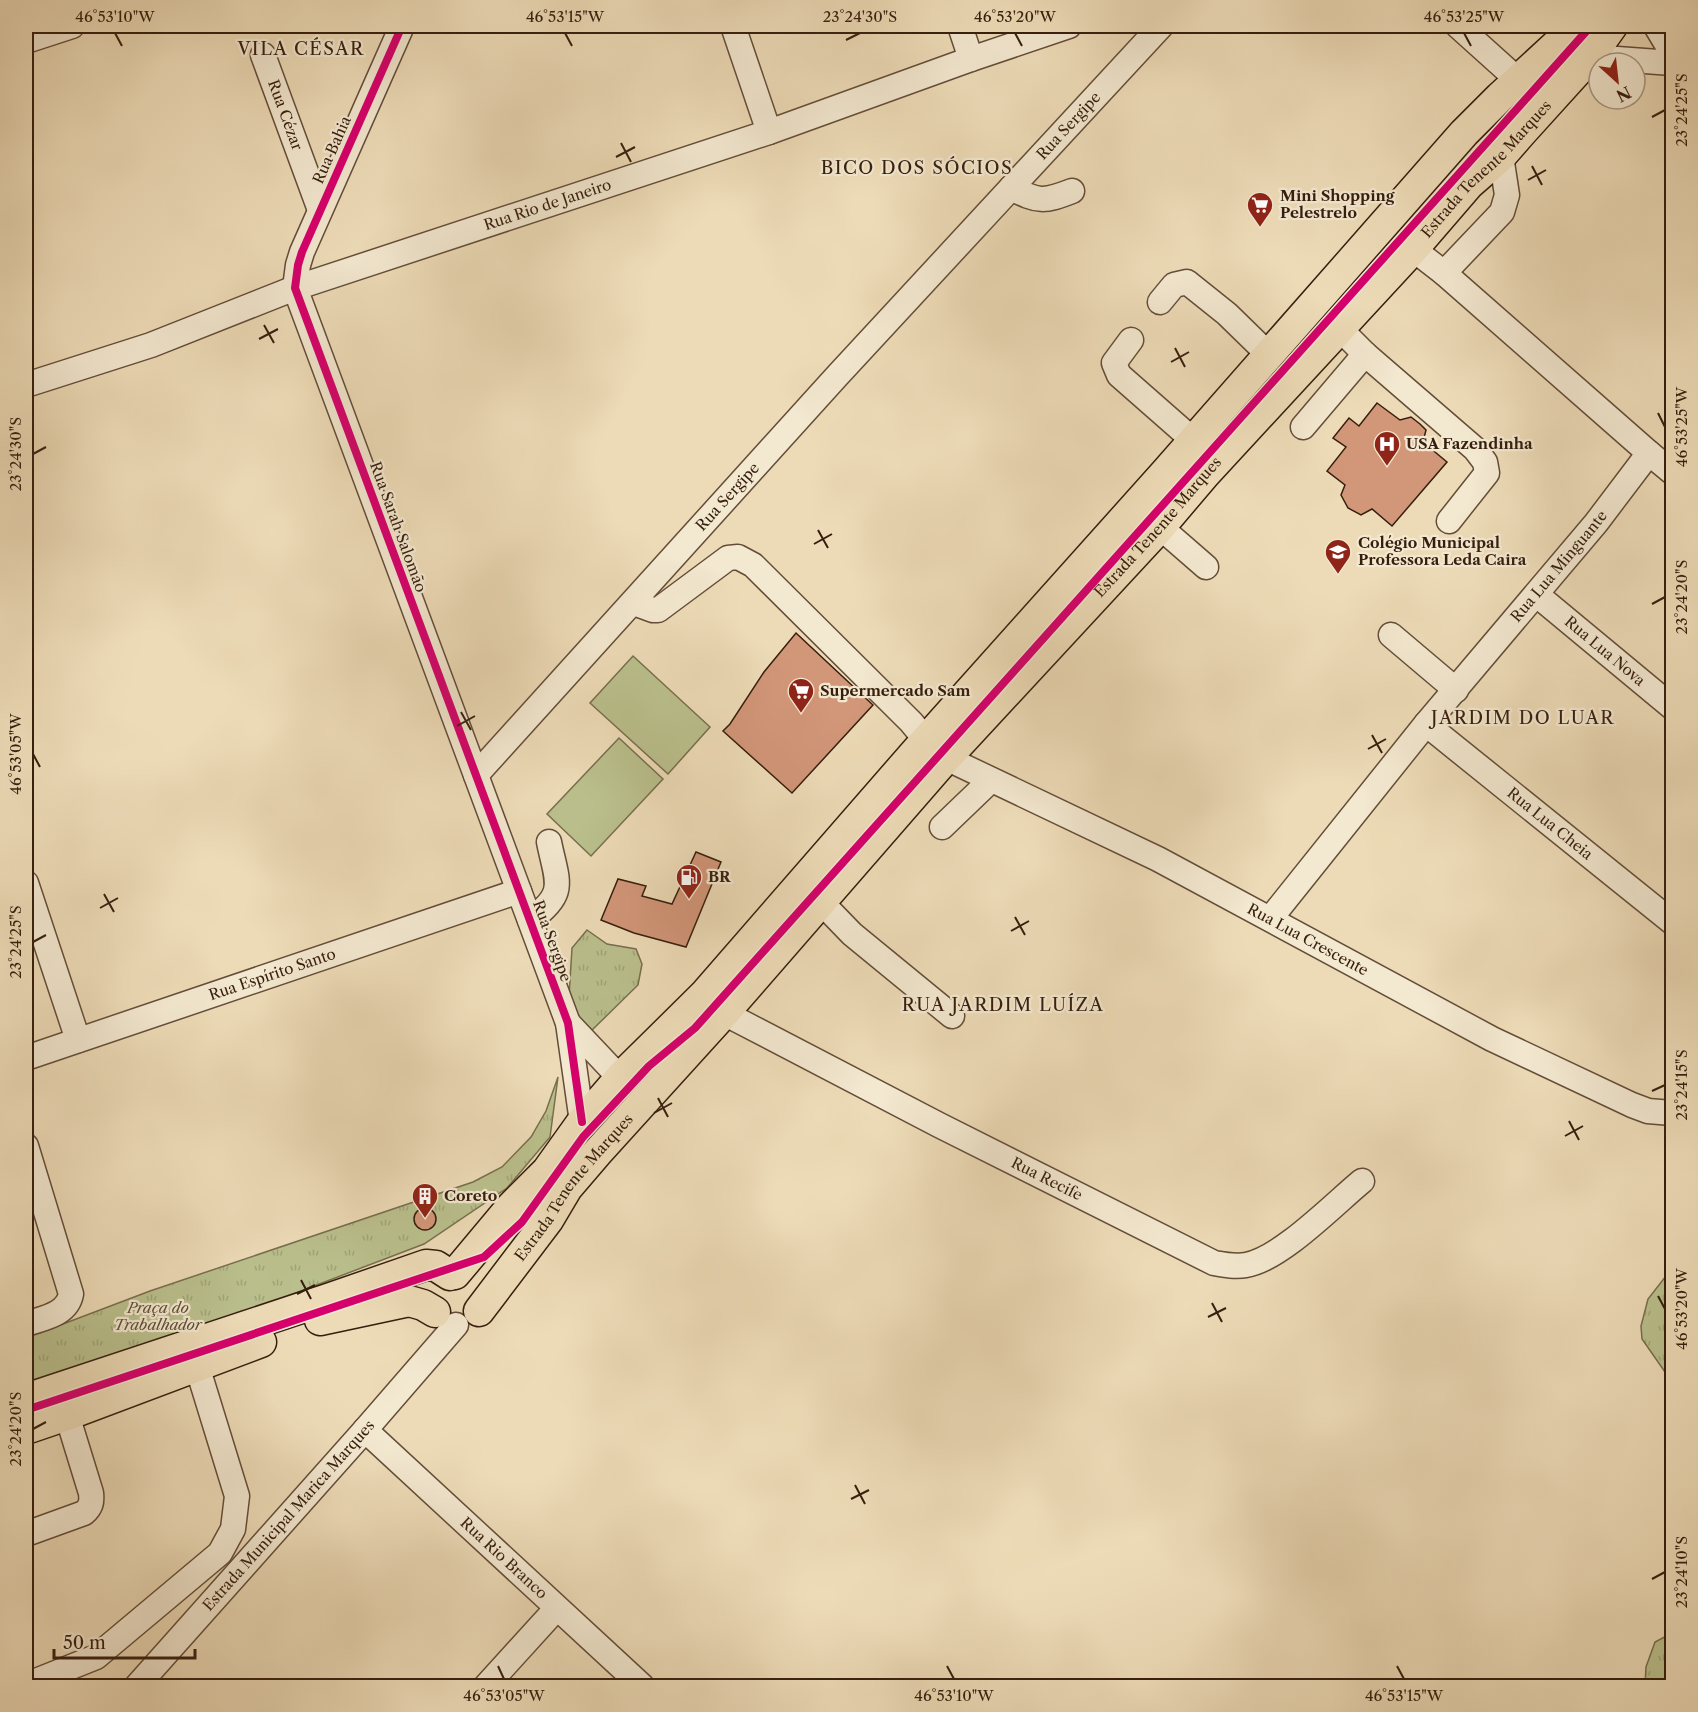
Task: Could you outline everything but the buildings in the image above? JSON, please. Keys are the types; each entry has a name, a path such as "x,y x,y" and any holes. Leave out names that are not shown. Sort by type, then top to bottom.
{"main road":[{"name":"Estrada Tenente Marques","path":"1574,26 1464,133 1194,440 936,749 821,902 597,1153 567,1188 548,1220 452,1316 432,1304 435,1287 444,1277 453,1275 511,1207 547,1171 582,1122 620,1078 704,995 936,749 1160,526 1205,474 1413,249 1469,184 1501,156 1587,60"},
{"name":"Estrada Tenente Marques","path":"1594,51 1612,26"},
{"path":"597,1153 602,1137 633,1103 633,1099 620,1078"},
{"path":"26,1399 426,1265 436,1266 453,1275 470,1278 480,1289 482,1297 452,1316 409,1301 324,1318 26,1429"}],"street":[{"path":"26,41 72,26"},
{"name":"Rua Bahia","path":"295,288 302,252 402,26"},
{"path":"733,26 769,132"},
{"path":"960,26 971,59"},
{"name":"Rua Rio de Janeiro","path":"26,385 151,345 295,288 769,132 1069,26"},
{"name":"Rua Sergipe","path":"582,1122 568,1023 476,775 829,385 1161,26"},
{"path":"1458,26 1518,80"},
{"path":"1656,26 1672,53"},
{"name":"Rua Cézar","path":"263,55 320,210"},
{"path":"1647,61 1672,63"},
{"path":"1444,273 1502,212 1506,204 1507,195 1501,156"},
{"path":"1011,188 1031,199 1053,199 1072,191"},
{"path":"1413,249 1444,273 1672,472"},
{"path":"1160,302 1174,285 1187,282 1227,314 1268,354"},
{"name":"Rua Sarah Salomão","path":"295,288 476,775"},
{"path":"1340,329 1365,354 1475,449 1485,462 1486,473 1449,521"},
{"path":"1131,340 1114,363 1119,375 1194,440"},
{"path":"1303,427 1365,354"},
{"name":"Rua Lua Minguante","path":"1270,920 1426,724 1596,523 1648,453"},
{"path":"1160,526 1206,567"},
{"path":"634,603 658,610 728,558 738,557 753,565 936,749"},
{"name":"Rua Lua Nova","path":"1537,595 1672,707"},
{"path":"1391,635 1455,690"},
{"name":"Rua Lua Cheia","path":"1426,724 1672,922"},
{"name":"Rua Lua Crescente","path":"936,749 991,780 1158,859 1492,1039 1632,1105 1648,1111 1672,1113"},
{"path":"942,827 991,780"},
{"path":"530,920 552,901 558,888 549,842"},
{"path":"26,883 78,1040"},
{"name":"Rua Espírito Santo","path":"26,1058 519,891"},
{"path":"821,902 852,934 952,1016"},
{"name":"Rua Recife","path":"724,1013 939,1125 1214,1263 1230,1266 1247,1265 1268,1258 1292,1241 1362,1181"},
{"name":"Rua Sergipe","path":"568,1023 620,1078"},
{"path":"26,1146 71,1294 64,1308 55,1314 26,1324"},
{"name":"Estrada Municipal Marica Marques","path":"137,1686 416,1372 452,1316"},
{"path":"31,1683 96,1657 219,1553 233,1529 237,1496 197,1366"},
{"path":"26,1534 84,1514 90,1509 91,1493 67,1415"},
{"name":"Rua Rio Branco","path":"365,1430 556,1609 642,1686"},
{"path":"486,1686 556,1609"}],"green space":[{"path":"633,656 710,727 668,774 590,703"},
{"path":"619,738 663,779 591,856 547,814"},
{"path":"587,930 607,944 636,949 642,964 638,985 590,1032 584,1027 569,996 572,948"},
{"name":"Praça do Trabalhador","path":"558,1077 550,1137 507,1188 424,1244 225,1320 26,1388 26,1338 150,1291 473,1182 502,1167 531,1137 546,1111"},
{"path":"1672,1264 1672,1382 1642,1339 1641,1326 1648,1299 1666,1276"},
{"path":"1672,1633 1672,1686 1645,1686 1646,1667 1655,1642"}],"cycle path":[{"path":"402,26 302,252 295,288 568,1023 582,1122"},
{"path":"26,1410 484,1257 522,1222 583,1137 649,1066 695,1028 1591,26"}],"place":[{"name":"Mini Shopping Pelestrelo","path":"1260,228"},
{"name":"USA Fazendinha","path":"1387,467"},
{"name":"Colégio Municipal Professora Leda Caira","path":"1338,575"},
{"name":"Supermercado Sam","path":"801,714"},
{"name":"BR","path":"689,900"},
{"name":"Coreto","path":"425,1219"}],"district":[{"name":"VILA CÉSAR","path":"301,49"},
{"name":"BICO DOS SÓCIOS","path":"917,168"},
{"name":"JARDIM DO LUAR","path":"1523,718"},
{"name":"RUA JARDIM LUÍZA","path":"1003,1005"}]}
